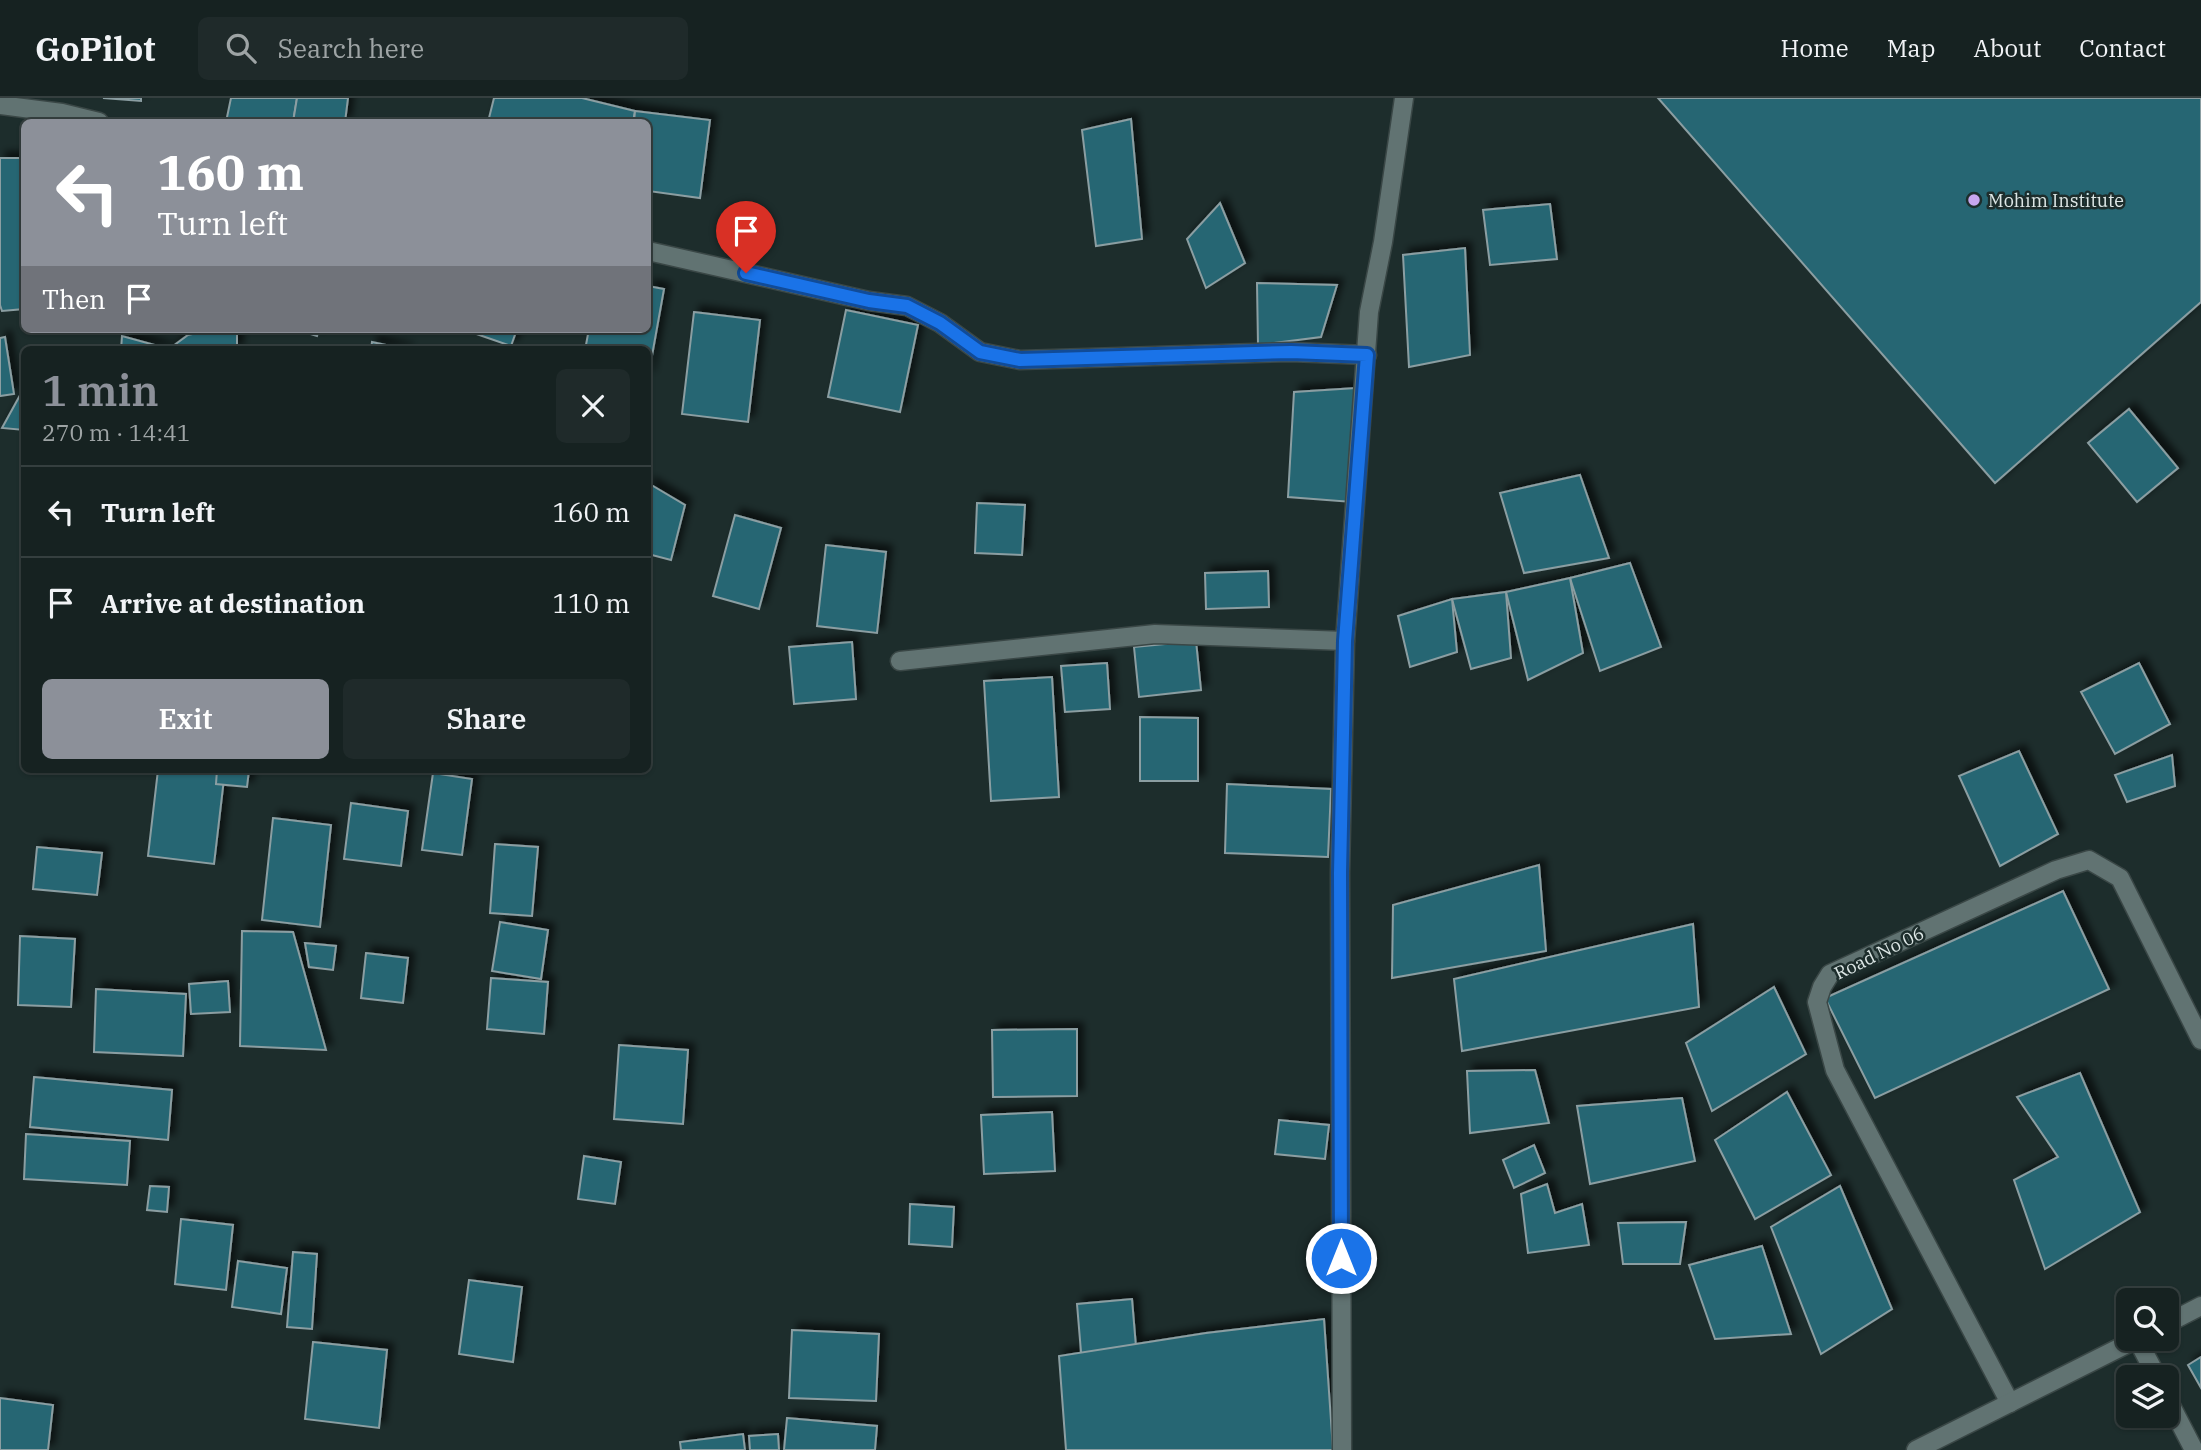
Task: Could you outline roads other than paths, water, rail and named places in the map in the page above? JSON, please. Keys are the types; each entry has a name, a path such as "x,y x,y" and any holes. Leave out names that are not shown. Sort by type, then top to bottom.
{"street":[{"path":"1342,1450 1340,873 1345,641 1369,312 1383,242 1404,98"},
{"path":"0,105 87,119"},
{"path":"651,252 869,301 907,306 940,323 980,352 1020,360 1291,352 1367,355"},
{"path":"900,661 1155,634 1345,641"},
{"name":"Road No 06","path":"2010,1403 1835,1070 1817,1002 1822,987 1830,974 2056,870 2089,860 2120,878 2201,1040"},
{"path":"2179,1317 2201,1306"},
{"path":"1916,1450 2116,1350"},
{"path":"2179,1421 2194,1450"}],"place":[{"name":"Mohim Institute","path":"1974,200"}]}
